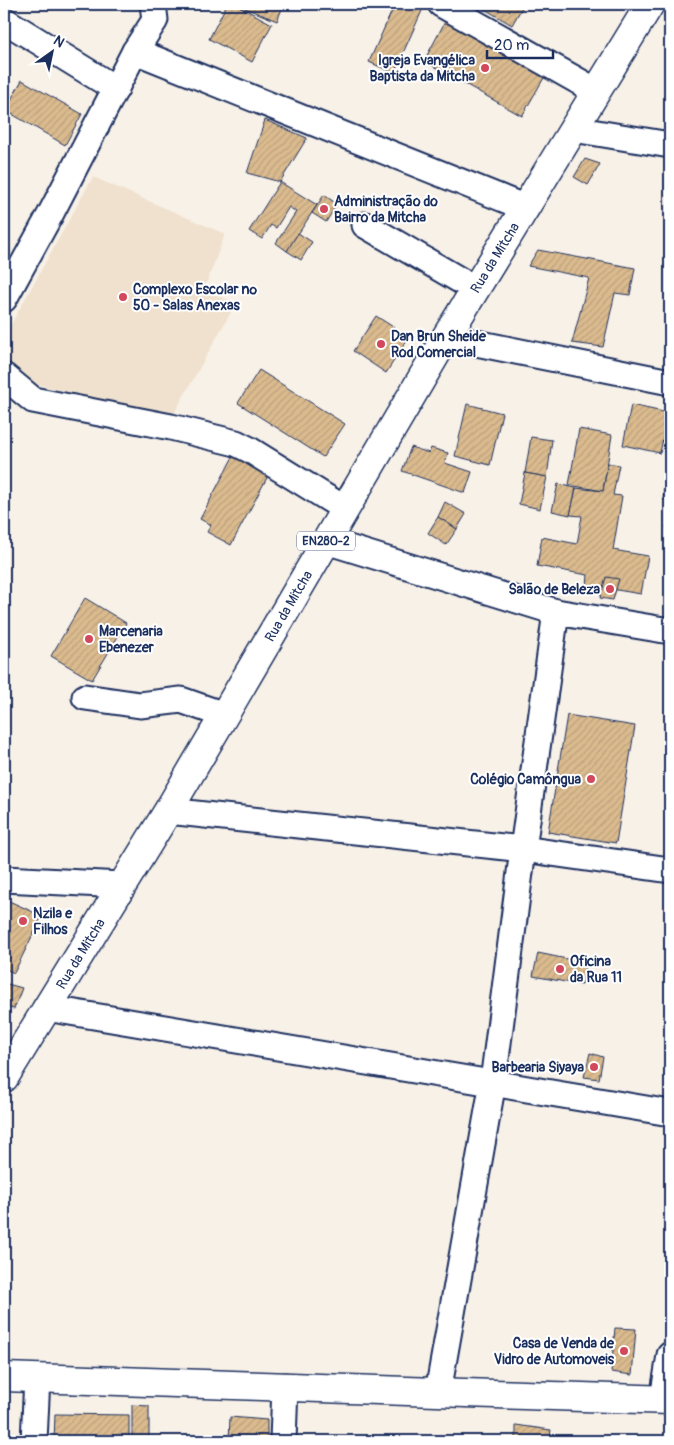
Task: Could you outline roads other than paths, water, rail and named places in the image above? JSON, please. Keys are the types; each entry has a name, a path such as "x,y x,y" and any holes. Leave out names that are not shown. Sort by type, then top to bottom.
{"main road":[{"name":"Rua da Mitcha","path":"4,1078 168,811 446,337 650,4"},
{"path":"4,1377 666,1400"}],"street":[{"path":"441,4 596,91"},
{"path":"4,299 159,9"},
{"path":"4,20 116,89"},
{"path":"135,51 526,208"},
{"path":"573,129 670,145"},
{"path":"365,225 475,289"},
{"path":"446,337 670,382"},
{"path":"4,376 33,400 170,427 236,443 345,509"},
{"path":"326,541 556,612 670,631"},
{"path":"438,1392 493,1082 556,612"},
{"path":"85,697 140,705 181,700 224,715"},
{"path":"168,811 523,849 670,870"},
{"path":"4,879 122,885"},
{"path":"46,1008 670,1112"},
{"path":"666,1400 670,1355"},
{"path":"34,1441 37,1378"},
{"path":"284,1441 285,1386"}],"place":[{"name":"Igreja Evangélica Baptista da Mitcha","path":"485,68"},
{"name":"Administração do Bairro da Mitcha","path":"324,209"},
{"name":"Complexo Escolar nº 50 - Salas Anexas","path":"123,297"},
{"name":"Dan Brun Sheide Rod Comercial","path":"381,344"},
{"name":"Salão de Beleza","path":"610,589"},
{"name":"Marcenaria Ebenezer","path":"89,639"},
{"name":"Colégio Camôngua","path":"591,779"},
{"name":"Nzila e Filhos","path":"23,921"},
{"name":"Oficina da Rua 11","path":"560,969"},
{"name":"Barbearia Siyaya","path":"594,1067"},
{"name":"Casa de Venda de Vidro de Automoveis","path":"624,1351"}]}
